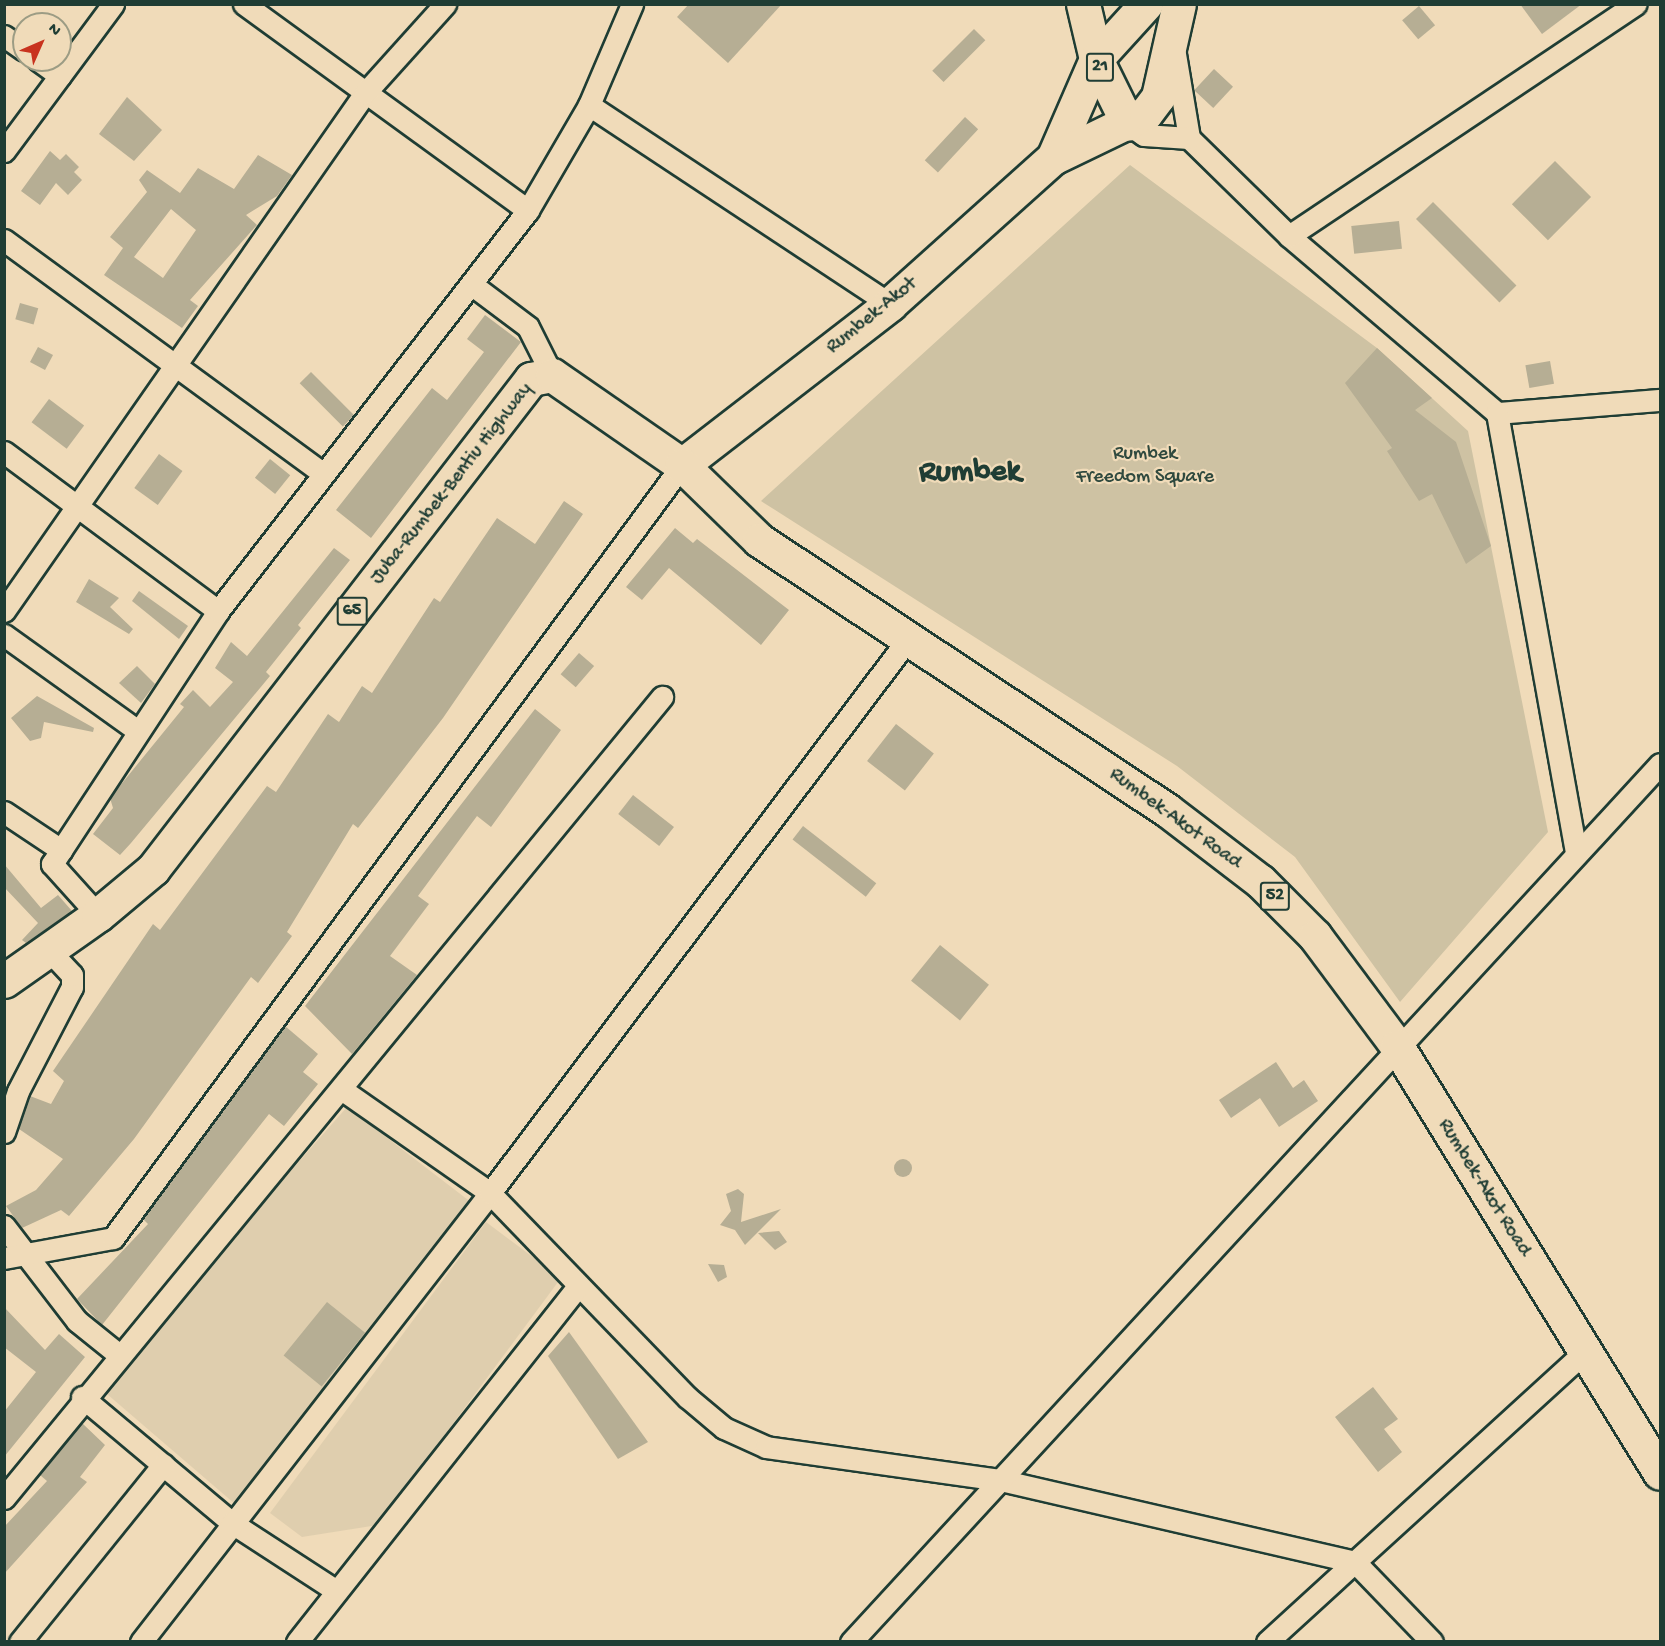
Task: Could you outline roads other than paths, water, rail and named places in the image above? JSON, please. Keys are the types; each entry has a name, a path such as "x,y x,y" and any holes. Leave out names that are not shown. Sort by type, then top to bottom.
{"main road":[{"name":"21","path":"1083,4 1096,59 1128,124"},
{"name":"Rumbek-Akot","path":"682,465 890,304 1053,158 1128,124 1158,97 1174,43 1179,4"},
{"name":"Rumbek-Akot","path":"1053,158 1096,59 1145,5"},
{"path":"1145,5 1174,43"},
{"name":"Juba-Rumbek-Bentiu Highway","path":"4,981 98,915 153,869 531,379 552,375 682,465 712,491"},
{"name":"Rumbek-Akot Road","path":"712,491 759,540 1167,810 1260,881 1315,936 1397,1046 1660,1473"}],"street":[{"path":"4,151 113,4"},
{"path":"244,4 528,210"},
{"path":"4,611 365,93 445,4"},
{"path":"98,915 52,864 218,611 528,210 589,105 632,4"},
{"path":"1289,236 1636,4"},
{"path":"1174,43 1189,138 1289,236 1497,413 1576,853"},
{"path":"54,72 60,76"},
{"path":"589,105 890,304"},
{"path":"1128,124 1144,135 1189,138"},
{"path":"4,240 324,474"},
{"path":"471,284 528,327 552,375"},
{"path":"1497,413 1660,400"},
{"path":"4,452 218,611"},
{"path":"13,1256 113,1238 682,465"},
{"path":"4,635 138,731"},
{"path":"141,1641 490,1193 908,639"},
{"path":"4,1497 82,1397 344,1090 662,697"},
{"path":"855,1640 1397,1046 1660,764"},
{"path":"4,812 61,850"},
{"path":"4,1132 18,1091 72,987 72,975 49,950"},
{"path":"344,1090 490,1193 687,1397 724,1428 765,1447 1000,1479 1355,1562 1432,1641"},
{"path":"4,1226 13,1256 77,1321 118,1354"},
{"path":"297,1641 335,1590 578,1286"},
{"path":"1267,1641 1585,1352"},
{"path":"82,1397 232,1523 335,1590"},
{"path":"20,1641 163,1465"}],"district":[{"name":"Rumbek","path":"970,473"}],"park label":[{"name":"Rumbek Freedom Square","path":"1145,466"}]}
